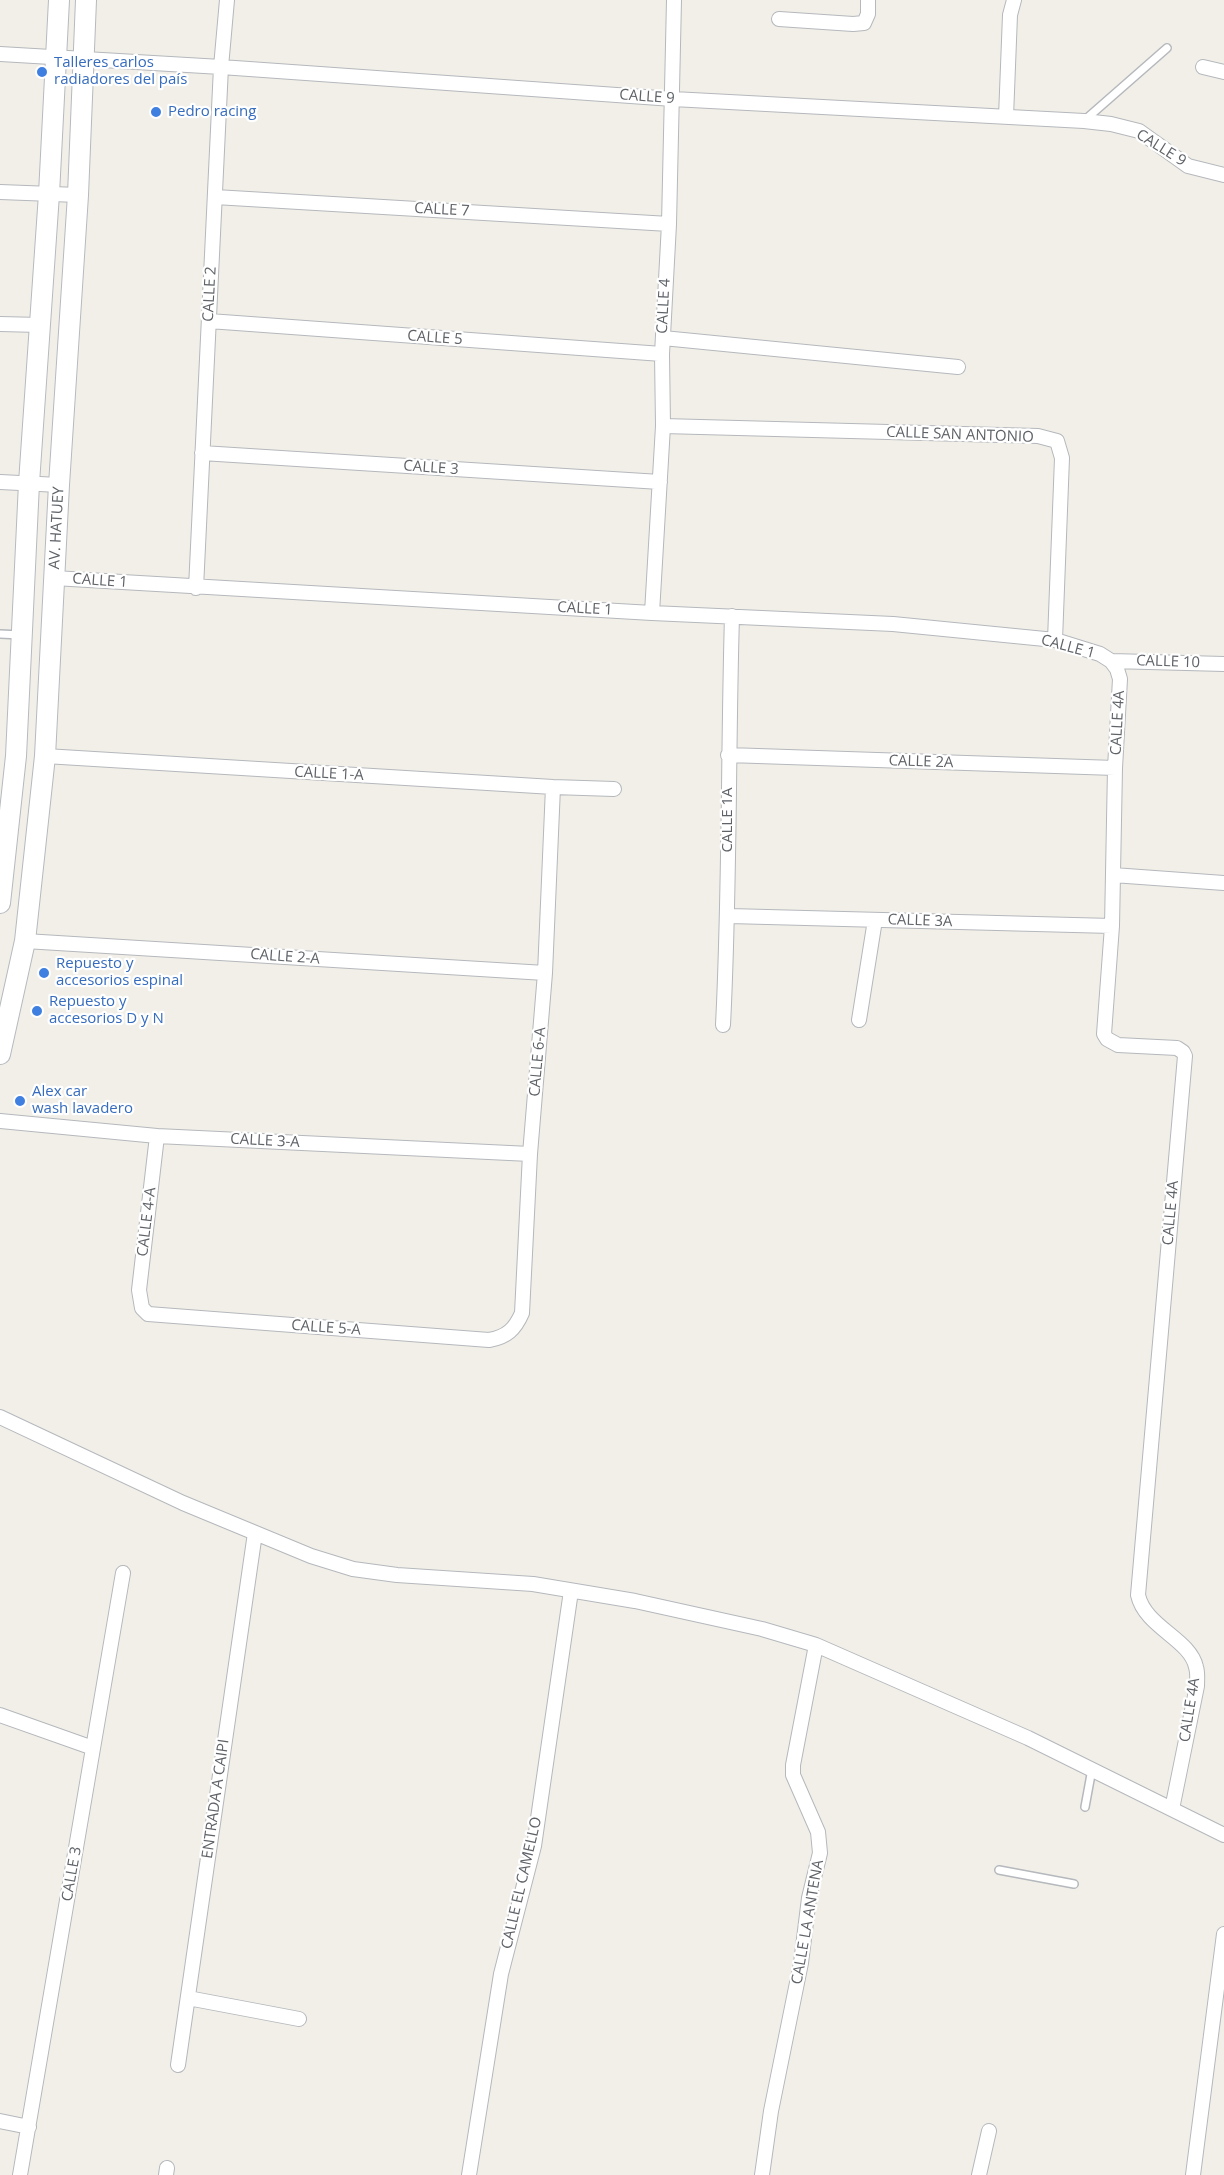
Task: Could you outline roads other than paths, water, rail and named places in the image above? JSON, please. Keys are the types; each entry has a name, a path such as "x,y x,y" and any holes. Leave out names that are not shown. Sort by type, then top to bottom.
{"main road":[{"name":"AV. HATUEY","path":"0,903 16,756 29,483 49,194 59,0"},
{"name":"AV. HATUEY","path":"1,1042 25,941 45,756 59,485 78,195 86,0"}],"street":[{"name":"CALLE 2","path":"196,588 221,67 227,0"},
{"name":"CALLE 4","path":"652,613 663,426 662,354 669,224 674,0"},
{"path":"779,19 864,23 868,14 868,0"},
{"path":"1006,117 1010,15 1014,0"},
{"name":"CALLE 9","path":"0,54 673,99 1084,121 1111,124 1139,131 1188,166 1224,175"},
{"path":"1203,67 1224,72"},
{"path":"0,192 78,195"},
{"name":"CALLE 7","path":"215,197 669,224"},
{"name":"CALLE 5","path":"209,321 662,354"},
{"path":"0,324 40,326"},
{"path":"663,338 958,367"},
{"name":"CALLE SAN ANTONIO","path":"663,426 1038,436 1057,441 1062,458 1055,640"},
{"name":"CALLE 3","path":"202,453 660,482"},
{"path":"0,482 59,485"},
{"name":"CALLE 1","path":"54,578 196,588 893,624 1055,640 1100,654 1111,661"},
{"name":"CALLE 1A","path":"723,1024 729,916 728,755 732,616"},
{"name":"CALLE 10","path":"1111,661 1224,664"},
{"name":"CALLE 4A","path":"1111,661 1120,679 1115,768 1112,926 1104,1026 1107,1040 1118,1045 1177,1048 1185,1056 1138,1595 1141,1607 1188,1652 1196,1667 1197,1686 1172,1809"},
{"name":"CALLE 2A","path":"728,755 1115,768"},
{"name":"CALLE 1-A","path":"45,756 614,789"},
{"name":"CALLE 6-A","path":"510,1333 522,1313 530,1154 545,973 553,787"},
{"path":"1113,875 1224,883"},
{"name":"CALLE 3A","path":"729,916 1112,926"},
{"path":"859,1020 875,920"},
{"name":"CALLE 2-A","path":"25,941 545,973"},
{"name":"CALLE 3-A","path":"0,1121 158,1136 530,1154"},
{"name":"CALLE 4-A","path":"142,1308 139,1290 158,1136"},
{"name":"CALLE 5-A","path":"142,1308 148,1314 159,1316 489,1340 500,1339 510,1333"},
{"path":"0,1417 183,1503 311,1556 353,1569 397,1575 533,1584 635,1601 762,1629 816,1645 1028,1738 1224,1835"},
{"name":"ENTRADA A CAIPI","path":"178,2065 255,1533"},
{"name":"CALLE 3","path":"20,2175 123,1573"},
{"name":"CALLE EL CAMELLO","path":"469,2175 501,1974 534,1846 571,1591"},
{"name":"CALLE LA ANTENA","path":"762,2175 771,2111 801,1963 809,1898 820,1853 818,1832 794,1776 793,1765 816,1645"},
{"path":"0,1715 93,1748"},
{"path":"1193,2175 1224,1934"},
{"path":"188,1998 299,2019"},
{"path":"0,2121 29,2127"},
{"path":"979,2175 989,2131"}],"lane":[{"path":"1084,121 1167,48"},
{"path":"0,634 23,636"},
{"path":"1085,1807 1092,1769"},
{"path":"999,1870 1074,1884"}],"place":[{"name":"Talleres carlos radiadores del país","path":"42,72"},
{"name":"Pedro racing","path":"156,112"},
{"name":"Repuesto y accesorios espinal","path":"44,973"},
{"name":"Repuesto y accesorios D y N","path":"37,1011"},
{"name":"Alex car wash lavadero","path":"20,1101"}]}
